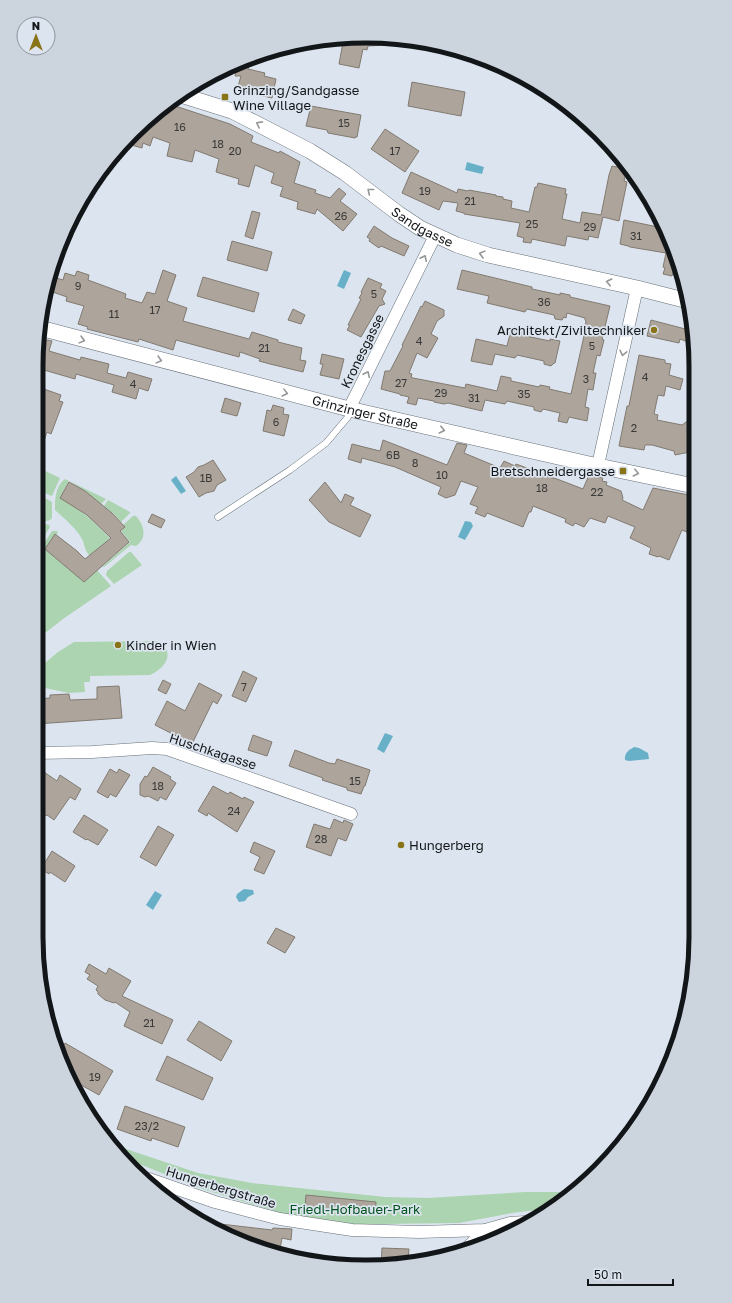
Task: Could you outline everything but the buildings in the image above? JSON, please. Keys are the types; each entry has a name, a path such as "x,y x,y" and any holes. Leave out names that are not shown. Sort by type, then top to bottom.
{"street":[{"name":"Sandgasse","path":"188,96 232,111 310,151 345,173 399,214 435,236 470,250 488,255 682,300"},
{"name":"Kronesgasse","path":"349,409 435,236"},
{"path":"598,465 637,288"},
{"name":"Grinzinger Straße","path":"45,329 349,409 689,485"},
{"name":"Huschkagasse","path":"43,753 92,752 152,748 167,749 351,814"},
{"name":"Hungerbergstraße","path":"156,1182 215,1202 280,1219 352,1230 419,1232 485,1230 510,1223 518,1222"},
{"path":"473,1242 485,1230"}],"lane":[{"name":"Kronesgasse","path":"218,517 290,470 326,443 348,417 349,409"}],"green space":[{"path":"43,470 60,478 52,496 43,492"},
{"path":"65,479 106,499 101,504 85,491 69,481 60,497 87,516 110,538 90,556 86,551 78,532 55,510 57,489"},
{"path":"45,498 52,502 52,518 43,522 43,502"},
{"path":"108,500 130,512 121,522 104,506"},
{"path":"133,516 136,516 143,527 144,531 140,543 136,546 131,545 104,567 102,567 130,542 121,531 125,527 123,525"},
{"path":"47,524 50,527 43,538 43,525"},
{"path":"52,531 57,531 58,534 55,534 45,549 84,582 97,570 111,586 43,635 43,585 45,581 43,580 43,545"},
{"path":"129,552 131,552 142,565 114,584 106,575 107,571"},
{"path":"156,641 166,649 167,658 161,668 150,675 90,676 90,682 84,682 85,692 69,693 43,688 43,666 45,663 58,652 74,642"},
{"name":"Friedl-Hofbauer-Park","path":"121,1147 198,1173 252,1183 386,1197 428,1198 526,1192 564,1192 539,1210 459,1223 361,1225 284,1214 199,1188 135,1162"}],"water":[{"path":"467,162 484,167 482,174 465,170"},
{"path":"344,270 351,273 344,289 337,286"},
{"path":"176,476 186,491 181,494 171,480"},
{"path":"465,521 471,522 473,526 465,540 458,537"},
{"path":"385,733 393,736 384,753 377,749"},
{"path":"634,747 648,753 649,759 625,760 626,754"},
{"path":"244,889 253,890 254,894 248,897 245,901 239,902 236,897 237,894"},
{"path":"155,891 162,895 153,910 146,905"}],"place":[{"name":"Grinzing/Sandgasse Wine Village","path":"225,97"},
{"name":"Architekt/Ziviltechniker","path":"654,330"},
{"name":"Bretschneidergasse","path":"623,471"},
{"name":"Kinder in Wien","path":"118,645"},
{"name":"Hungerberg","path":"401,845"}]}
